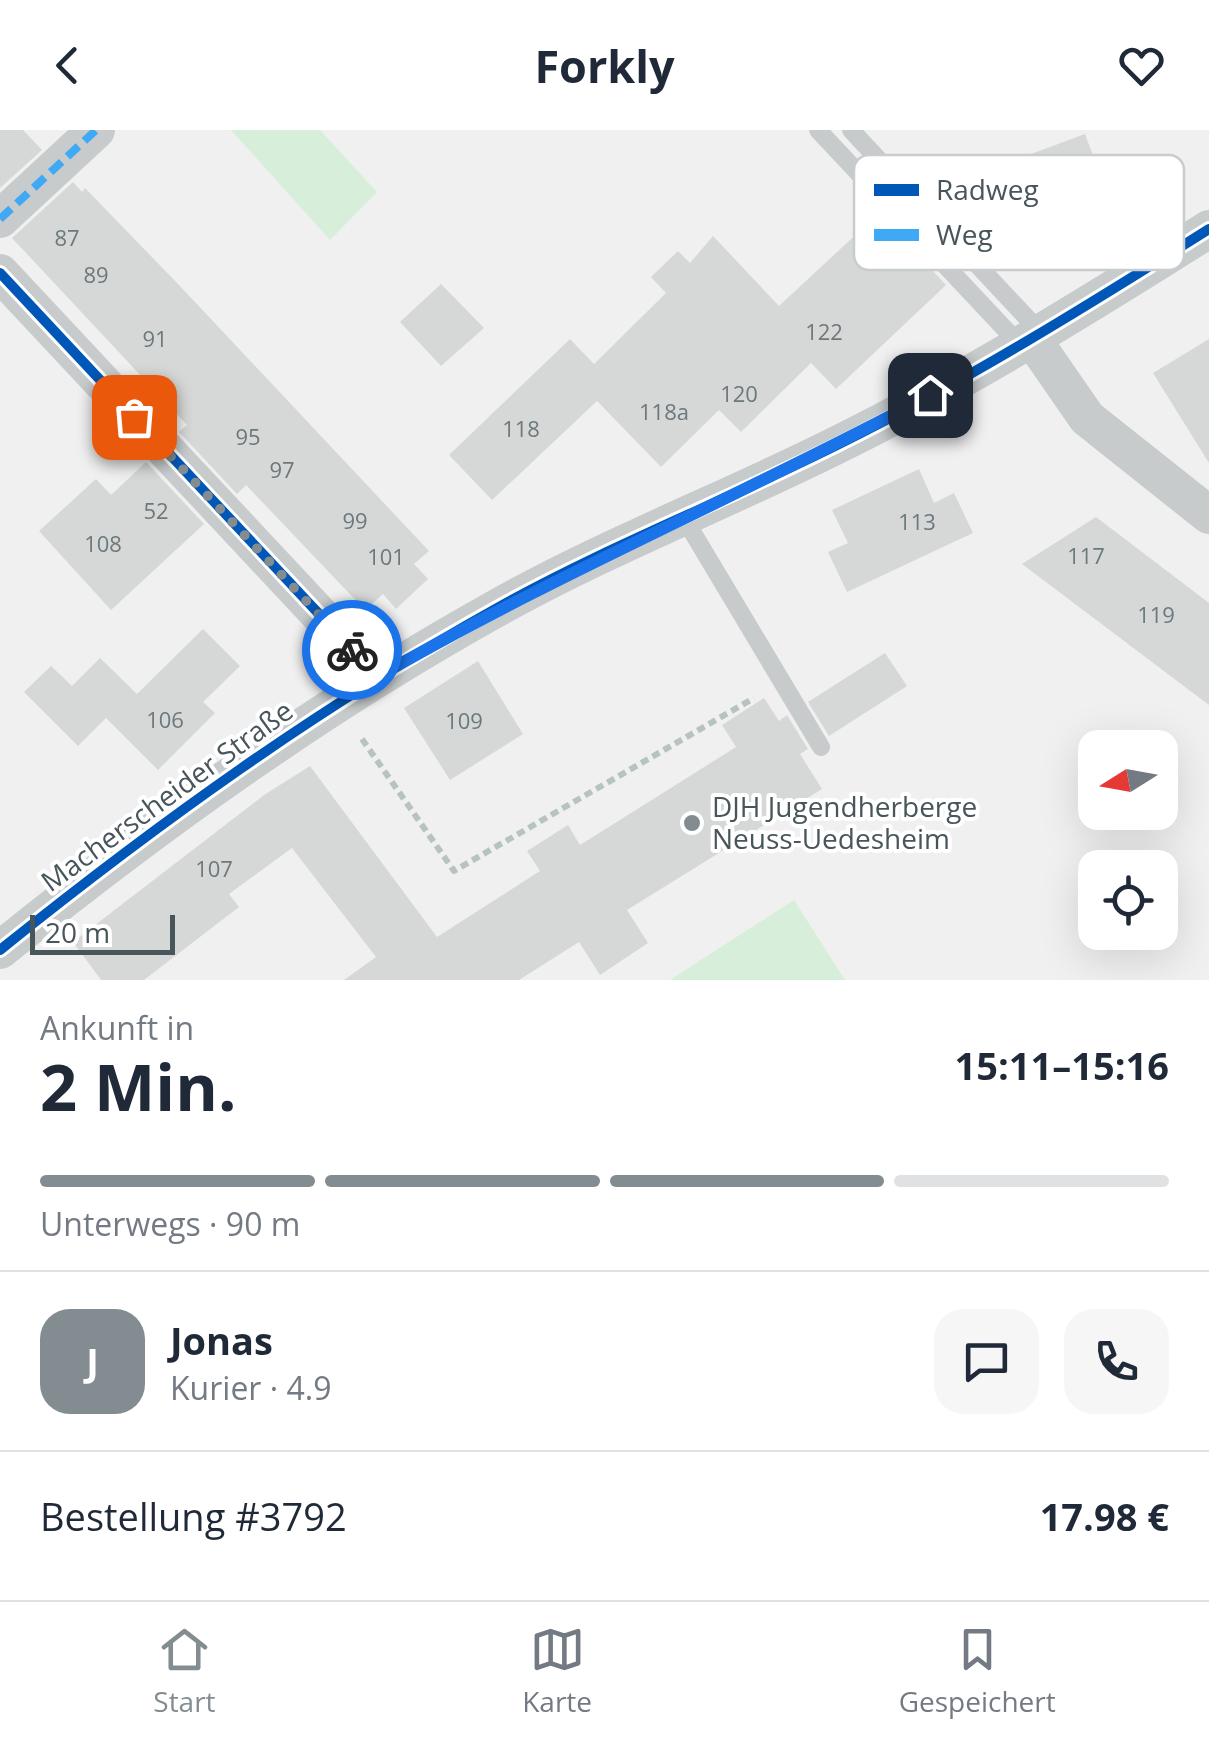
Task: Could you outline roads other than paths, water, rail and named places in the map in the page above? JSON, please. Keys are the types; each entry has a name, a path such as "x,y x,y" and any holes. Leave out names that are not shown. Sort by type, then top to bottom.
{"street":[{"path":"0,219 96,130"},
{"name":"Macherscheider Straße","path":"1184,245 1209,229"},
{"name":"Macherscheider Straße","path":"0,950 195,797 374,679 501,606 838,444 1032,340 1144,270"},
{"path":"0,274 349,646 374,679"},
{"path":"1032,340 1086,418 1209,515"}],"lane":[{"path":"818,130 854,165"},
{"path":"851,130 873,155"},
{"path":"961,270 1032,340"},
{"path":"972,270 1032,340"},
{"path":"684,518 821,747"}],"place":[{"name":"DJH Jugendherberge Neuss-Uedesheim","path":"692,823"}]}
